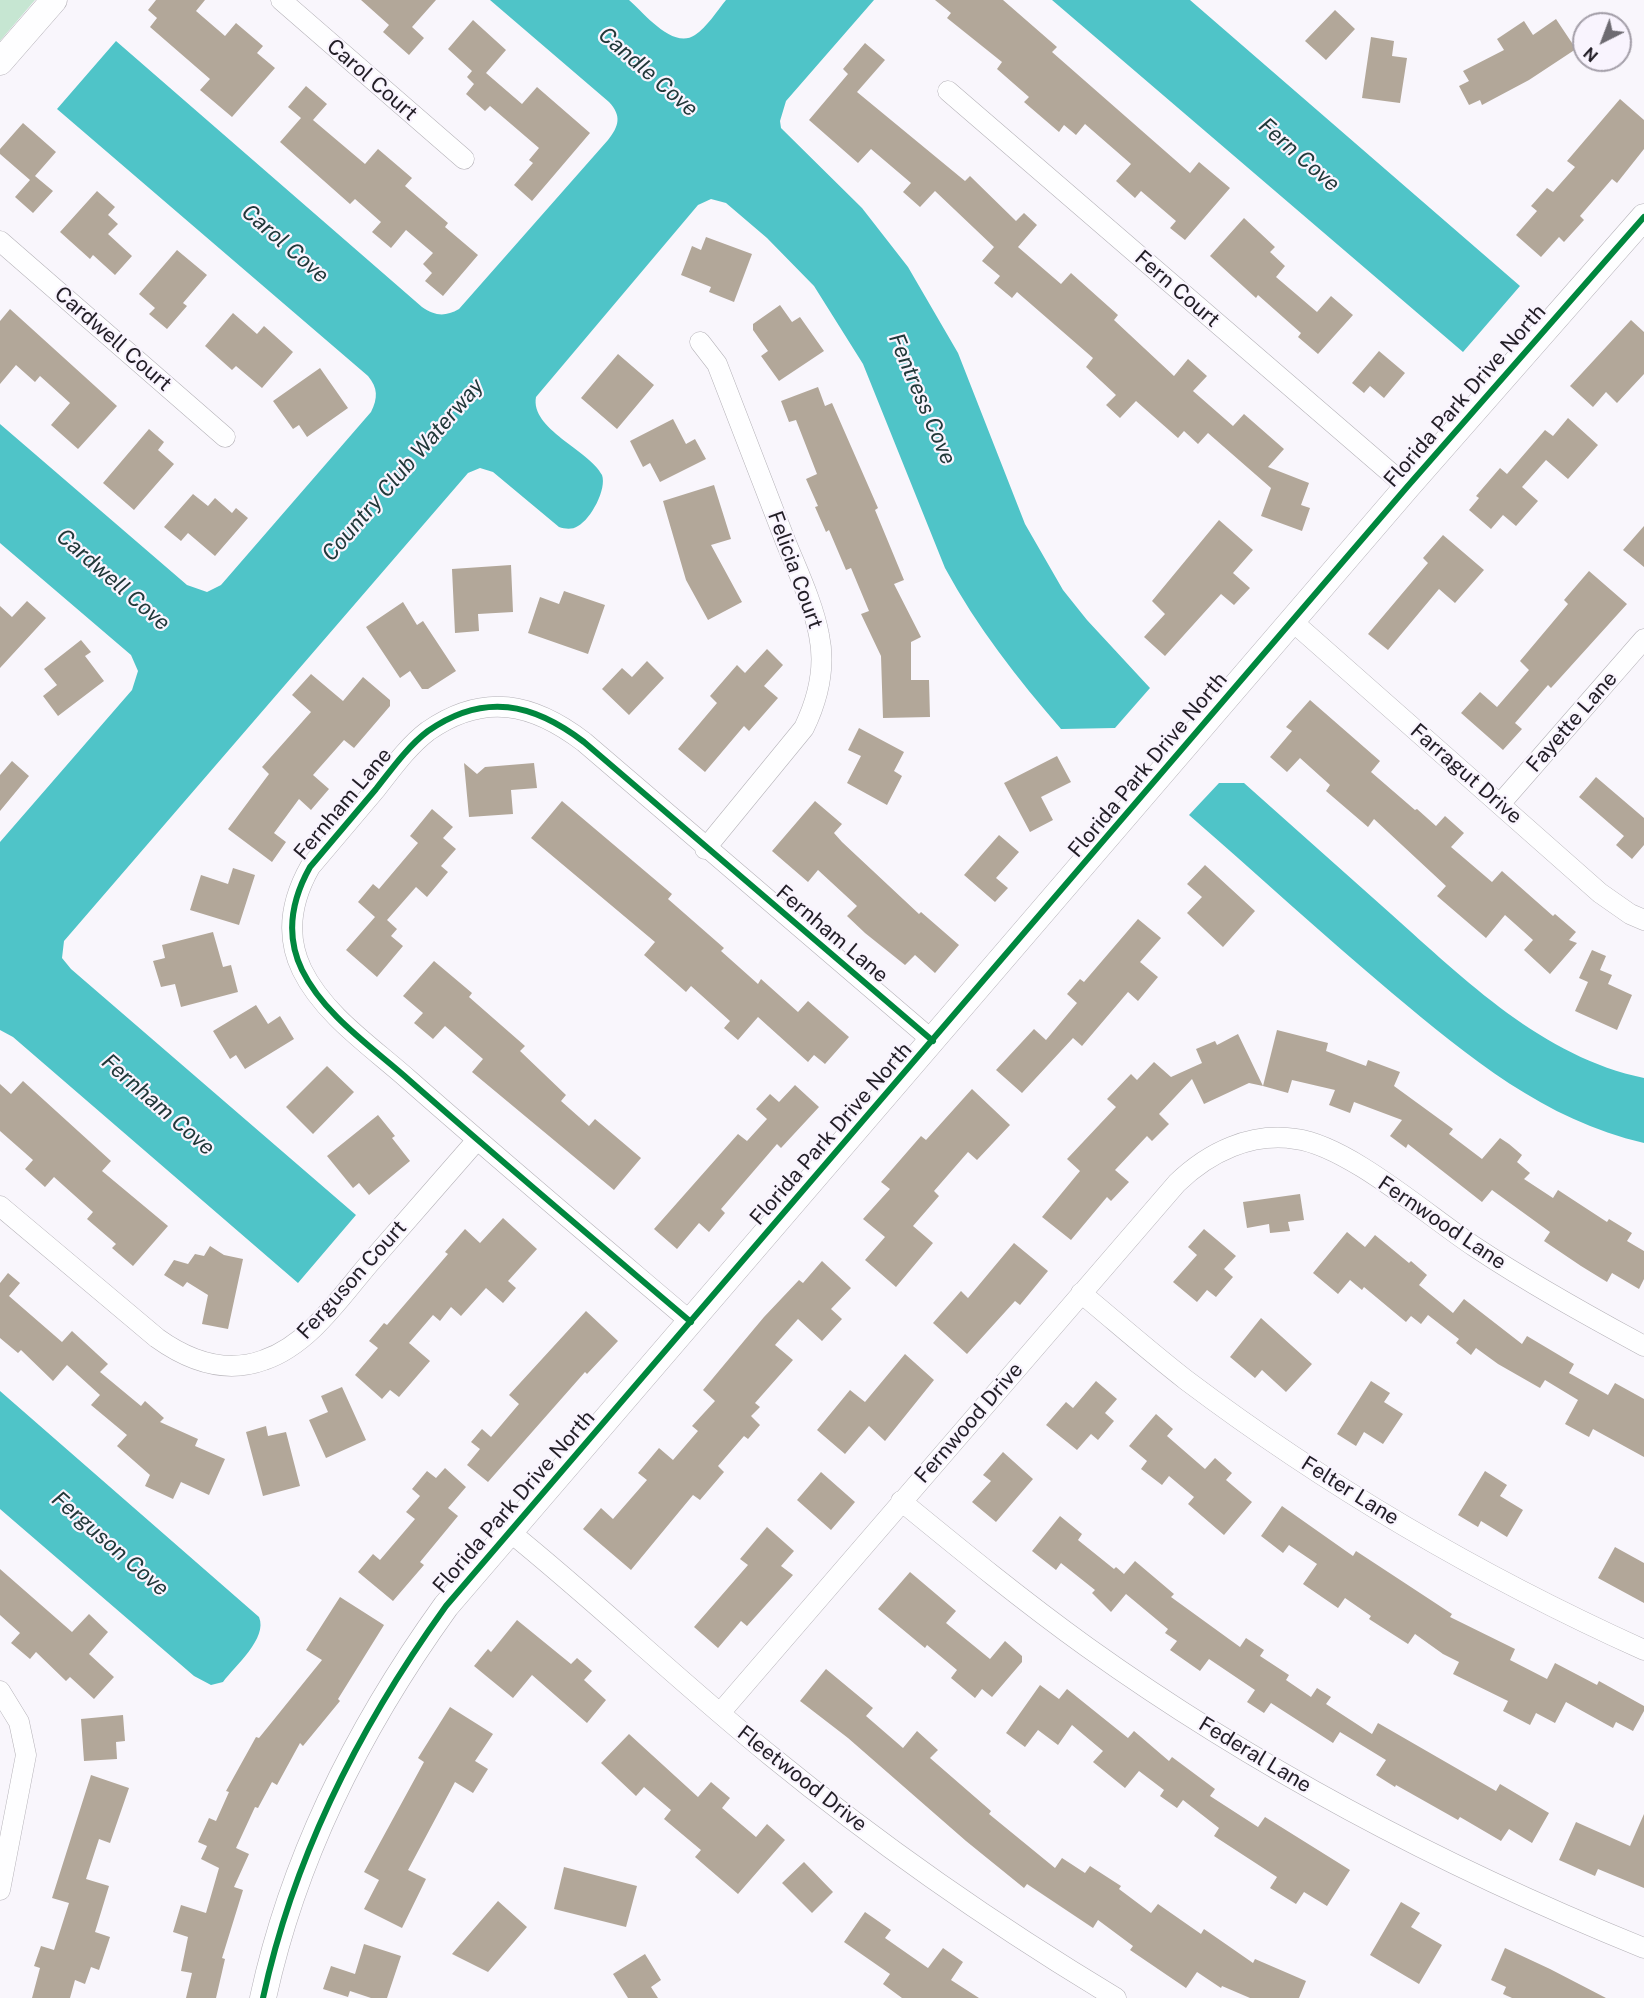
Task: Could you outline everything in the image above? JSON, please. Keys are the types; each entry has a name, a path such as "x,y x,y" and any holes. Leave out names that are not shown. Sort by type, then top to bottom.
{"street":[{"path":"0,62 54,0"},
{"name":"Carol Court","path":"281,0 464,159"},
{"name":"Fern Court","path":"948,91 1407,488"},
{"name":"Florida Park Drive North","path":"263,1998 283,1924 306,1858 357,1743 380,1703 446,1606 1292,621 1644,217"},
{"name":"Cardwell Court","path":"0,241 225,437"},
{"name":"Felicia Court","path":"699,342 717,364 794,562 819,635 821,662 816,698 804,728 705,849"},
{"name":"Farragut Drive","path":"1292,621 1600,893 1630,914 1644,920"},
{"name":"Fayette Lane","path":"1500,804 1644,639"},
{"name":"Fernham Lane","path":"691,1322 477,1140 323,1003 310,984 296,956 292,920 294,901 310,867 427,732 461,713 487,707 526,710 565,727 705,849 933,1041"},
{"name":"Fernwood Lane","path":"1231,1147 1257,1139 1281,1138 1296,1139 1327,1148 1359,1166 1511,1270 1644,1346"},
{"name":"Ferguson Court","path":"0,1206 157,1338 178,1353 222,1366 254,1363 283,1352 316,1324 477,1140"},
{"name":"Fernwood Drive","path":"720,1713 1081,1293 1183,1178 1203,1161 1231,1147"},
{"name":"Felter Lane","path":"1081,1293 1186,1379 1342,1487 1496,1578 1644,1650"},
{"name":"Federal Lane","path":"902,1501 992,1575 1089,1649 1201,1723 1274,1767 1367,1820 1476,1876 1644,1948"},
{"name":"Fleetwood Drive","path":"510,1532 720,1713 879,1840 994,1921 1116,1998"},
{"path":"0,1691 20,1722 26,1755 0,1890"}],"green space":[{"path":"0,0 35,0 0,41"}],"water":[{"path":"490,0 629,0 668,34 686,38 704,28 726,0 874,0 786,101 780,121 781,128 862,208 908,267 958,353 1025,524 1063,590 1087,620 1150,688 1115,728 1061,729 999,652 957,590 945,568 863,364 814,286 767,238 726,203 711,199 698,205 536,397 537,409 542,419 595,466 602,475 600,495 588,517 573,528 559,527 493,472 480,468 468,473 64,941 62,958 71,969 356,1215 298,1283 13,1037 0,1030 0,842 132,690 138,671 131,655 0,543 0,424 187,585 207,592 221,585 371,412 376,398 374,385 368,376 57,109 116,41 422,307 436,314 449,313 459,309 608,140 618,121 616,112 609,102"},
{"name":"Fern Cove","path":"1052,0 1190,0 1520,286 1463,352"},
{"path":"1219,783 1244,783 1448,965 1507,1013 1572,1053 1607,1068 1644,1078 1644,1143 1608,1133 1573,1119 1509,1083 1479,1063 1392,993 1189,815"},
{"name":"Ferguson Cove","path":"0,1391 259,1617 261,1625 255,1643 223,1682 211,1685 194,1676 0,1509"}],"building":[{"path":"156,0 205,0 196,11 225,36 236,23 263,46 257,53 275,68 232,117 200,90 210,79 150,27 157,18 148,10"},
{"path":"361,0 436,0 412,27 424,38 409,55 383,32 389,25"},
{"path":"935,0 1003,0 1057,47 1052,52 1190,173 1199,162 1230,188 1185,240 1170,228 1176,221 1141,191 1135,198 1116,181 1131,164 1085,124 1076,135 1064,125 1059,132 1024,102 1029,97 997,69 1002,62 947,18 951,13"},
{"path":"1335,10 1355,29 1326,60 1305,41"},
{"path":"1556,19 1572,43 1572,52 1529,80 1482,105 1480,100 1469,105 1459,86 1469,81 1463,71 1504,50 1497,39 1524,21 1533,35"},
{"path":"473,20 506,50 486,73 522,104 537,87 590,133 532,201 514,185 533,163 529,160 539,148 490,106 485,111 466,94 474,84 467,77 472,71 448,49"},
{"path":"1371,37 1394,41 1392,56 1407,58 1400,103 1362,98"},
{"path":"865,43 885,60 857,92 965,181 970,176 1016,221 1024,213 1037,225 1018,247 1061,284 1071,273 1118,315 1114,320 1174,376 1188,359 1207,376 1193,391 1233,426 1244,414 1284,449 1268,467 1309,483 1301,505 1310,508 1302,531 1261,516 1271,488 1208,433 1198,444 1184,431 1178,438 1136,401 1120,418 1106,405 1116,395 1086,367 1093,358 1017,292 1012,298 994,283 1000,276 982,261 994,247 935,191 920,207 903,192 911,183 871,149 858,163 809,120 848,74 843,69"},
{"path":"306,86 327,104 313,120 365,164 378,149 412,178 405,186 448,223 445,227 478,255 443,296 425,281 432,273 423,264 433,253 406,230 391,248 372,232 381,222 355,199 350,204 280,142 301,118 288,107"},
{"path":"1620,99 1644,120 1644,149 1617,183 1612,179 1580,216 1584,220 1564,242 1559,237 1541,257 1516,235 1537,211 1531,206 1547,188 1553,192 1575,167 1567,161"},
{"path":"23,123 56,152 35,176 53,191 33,213 15,197 30,180 0,154 0,149"},
{"path":"97,191 115,207 108,215 118,224 108,234 132,256 115,275 93,255 90,259 60,232"},
{"path":"1244,218 1275,247 1270,252 1285,266 1276,277 1317,312 1331,296 1353,315 1318,354 1298,337 1301,333 1258,295 1256,298 1210,256"},
{"path":"706,237 752,254 734,302 709,292 711,287 681,275 692,246 701,250"},
{"path":"177,250 207,275 183,303 187,306 167,329 149,314 155,308 139,294"},
{"path":"780,305 792,322 800,317 824,351 779,381 761,356 768,351 753,330 753,324"},
{"path":"10,309 117,406 78,449 51,425 70,403 40,376 35,382 16,365 0,384 0,321"},
{"path":"233,313 257,334 264,326 293,352 262,388 236,366 232,370 205,346"},
{"path":"1631,320 1644,332 1644,374 1617,403 1606,392 1593,407 1570,386"},
{"path":"1379,351 1405,373 1384,398 1370,386 1364,393 1352,383"},
{"path":"618,354 654,385 617,429 581,398"},
{"path":"320,368 348,408 307,437 299,425 293,429 273,401"},
{"path":"818,387 825,406 832,403 878,508 875,510 904,580 894,584 921,637 911,642 911,680 929,680 930,717 883,718 881,656 861,614 869,611 851,568 846,570 829,530 826,532 815,507 818,506 806,479 817,474 796,420 789,422 781,401"},
{"path":"1568,418 1598,445 1568,479 1546,460 1522,487 1538,501 1516,526 1503,515 1491,529 1469,510 1479,498 1476,496 1500,468 1507,474 1545,430 1553,436"},
{"path":"673,419 686,444 695,439 706,459 660,482 650,463 643,467 630,441"},
{"path":"149,429 164,442 158,450 174,464 134,510 103,483"},
{"path":"714,485 731,539 711,545 742,602 708,620 686,580 663,501"},
{"path":"193,494 208,506 215,498 232,513 236,508 248,518 215,556 188,533 181,541 164,527"},
{"path":"1219,520 1253,550 1233,573 1250,588 1234,605 1221,594 1165,656 1144,637 1165,614 1152,601"},
{"path":"1644,526 1644,567 1623,550"},
{"path":"1443,535 1484,570 1455,603 1439,589 1388,650 1368,634 1428,563 1423,558"},
{"path":"511,565 513,612 478,614 479,631 455,633 452,569"},
{"path":"1589,571 1627,604 1551,688 1548,685 1515,723 1522,729 1503,750 1461,713 1480,692 1497,707 1529,670 1520,661 1568,604 1564,600"},
{"path":"564,591 605,605 588,654 528,633 540,597 559,604"},
{"path":"27,601 46,618 0,668 0,606 12,617"},
{"path":"403,602 417,625 423,621 456,671 428,689 422,689 410,671 400,678 366,627"},
{"path":"81,640 91,652 85,656 104,681 58,716 43,696 57,685 44,669"},
{"path":"767,649 783,665 764,686 778,698 749,731 744,726 705,772 678,749 717,703 710,696 737,665 745,673"},
{"path":"647,661 664,678 629,715 602,689 622,668 632,677"},
{"path":"311,674 343,701 363,677 390,700 390,706 354,748 344,740 313,775 329,789 311,810 299,799 274,833 286,842 272,862 228,829 269,774 262,767 311,712 292,695"},
{"path":"1310,700 1380,761 1371,772 1415,810 1417,809 1436,826 1445,816 1464,833 1451,847 1492,882 1502,871 1553,916 1555,914 1576,932 1569,940 1577,943 1550,974 1524,950 1533,940 1505,915 1486,938 1437,896 1446,886 1374,819 1368,827 1326,791 1330,785 1300,758 1287,772 1270,757 1292,731 1286,727"},
{"path":"859,728 904,752 894,771 902,776 887,805 847,783 861,756 848,750"},
{"path":"1057,756 1071,782 1041,797 1053,820 1030,832 1004,783"},
{"path":"12,761 29,776 0,811 0,775"},
{"path":"464,763 477,774 485,767 534,763 537,788 511,790 513,814 469,817"},
{"path":"1596,777 1644,818 1644,845 1632,859 1616,845 1624,836 1579,797"},
{"path":"562,801 672,894 668,899 724,948 721,951 758,984 761,979 798,1012 808,1001 849,1037 825,1064 814,1055 808,1062 758,1017 738,1040 724,1028 730,1021 691,986 686,992 644,955 655,942 531,838"},
{"path":"815,801 842,824 834,833 842,842 919,914 921,912 959,945 935,973 915,955 905,965 865,933 847,916 857,906 818,870 808,882 772,851"},
{"path":"432,809 453,827 443,838 456,849 441,866 448,872 427,897 416,887 387,920 397,929 391,936 403,946 377,977 346,950 375,917 358,902 373,884 379,889 418,843 410,836"},
{"path":"999,835 1019,852 996,878 1008,888 995,902 964,875"},
{"path":"1205,865 1255,911 1223,947 1187,913 1202,897 1187,884"},
{"path":"233,868 255,875 239,925 190,910 201,875 228,884"},
{"path":"1138,919 1161,938 1140,962 1158,977 1138,1001 1128,992 1082,1046 1073,1038 1022,1093 996,1070 1034,1029 1046,1040 1077,1003 1067,994 1080,979 1084,982"},
{"path":"213,932 223,967 231,965 238,992 181,1007 175,984 161,987 153,961 165,958 162,945"},
{"path":"1592,950 1606,956 1600,970 1612,975 1608,984 1632,995 1617,1030 1575,1011 1588,982 1579,978"},
{"path":"434,961 472,993 469,997 525,1046 520,1051 566,1095 561,1101 589,1126 595,1119 641,1158 614,1190 472,1072 483,1059 445,1026 433,1039 414,1023 423,1013 403,996"},
{"path":"256,1005 268,1024 280,1016 294,1039 245,1069 236,1055 230,1059 213,1031"},
{"path":"1277,1030 1328,1043 1326,1051 1366,1066 1368,1060 1400,1072 1394,1086 1453,1129 1449,1134 1482,1159 1500,1138 1509,1144 1522,1155 1517,1162 1530,1173 1524,1179 1553,1198 1558,1190 1607,1222 1609,1219 1632,1233 1627,1241 1644,1251 1644,1279 1639,1289 1612,1273 1607,1282 1544,1241 1550,1232 1492,1190 1482,1202 1408,1144 1406,1148 1390,1136 1402,1120 1354,1102 1350,1113 1329,1105 1335,1090 1292,1080 1288,1093 1263,1086"},
{"path":"1238,1034 1263,1086 1249,1083 1204,1104 1192,1079 1159,1114 1169,1124 1152,1141 1147,1136 1115,1170 1129,1182 1111,1201 1107,1197 1071,1240 1042,1217 1080,1171 1067,1159 1116,1107 1107,1099 1131,1074 1137,1080 1154,1062 1171,1077 1202,1063 1196,1049 1215,1041 1217,1045"},
{"path":"327,1066 354,1092 313,1134 286,1107"},
{"path":"23,1081 111,1161 102,1171 168,1226 133,1266 112,1248 116,1244 87,1219 93,1212 54,1177 45,1187 25,1169 33,1160 0,1131 0,1084 11,1094"},
{"path":"795,1085 819,1107 781,1148 777,1144 721,1209 725,1213 709,1232 699,1223 677,1249 654,1229 738,1134 747,1141 767,1119 756,1109 770,1094 779,1102"},
{"path":"972,1089 1010,1125 977,1160 968,1152 934,1191 939,1196 913,1226 933,1243 896,1287 865,1260 885,1237 863,1219 890,1189 881,1182 921,1136 926,1140"},
{"path":"378,1115 395,1136 392,1138 410,1161 369,1195 359,1183 353,1188 327,1156"},
{"path":"1300,1194 1304,1220 1288,1222 1290,1231 1270,1233 1269,1224 1247,1228 1243,1202"},
{"path":"503,1218 537,1249 508,1281 516,1288 503,1303 486,1288 461,1316 451,1307 440,1321 433,1315 409,1343 430,1361 399,1397 390,1390 382,1399 355,1375 378,1348 369,1341 384,1323 387,1325 448,1254 445,1252 465,1229 480,1243"},
{"path":"1204,1229 1236,1256 1224,1269 1233,1277 1216,1297 1207,1290 1197,1302 1173,1282 1197,1255 1188,1247"},
{"path":"1347,1232 1365,1247 1375,1235 1409,1263 1411,1261 1427,1275 1419,1285 1453,1313 1464,1299 1522,1344 1527,1336 1574,1364 1569,1373 1608,1395 1615,1383 1644,1399 1644,1457 1593,1429 1589,1437 1565,1424 1578,1400 1545,1380 1540,1388 1498,1364 1476,1348 1471,1355 1456,1343 1459,1339 1428,1315 1421,1324 1411,1316 1406,1322 1364,1287 1362,1290 1350,1280 1338,1294 1313,1273"},
{"path":"1014,1243 1048,1271 1020,1305 1015,1301 967,1354 933,1323 961,1291 968,1298"},
{"path":"210,1246 224,1255 243,1259 228,1329 202,1324 208,1295 187,1282 183,1287 164,1275 174,1260 188,1264 195,1254 204,1256"},
{"path":"822,1261 851,1288 831,1309 842,1319 822,1341 798,1319 775,1345 793,1360 755,1403 760,1407 751,1416 760,1425 748,1439 744,1436 718,1466 724,1472 700,1500 693,1495 631,1570 583,1529 601,1508 613,1519 647,1480 638,1473 659,1448 673,1460 698,1431 692,1426 715,1401 703,1390 764,1317 799,1280 803,1283"},
{"path":"8,1273 20,1283 9,1296 62,1342 72,1331 108,1364 100,1372 141,1406 145,1401 164,1418 160,1422 198,1439 195,1446 225,1459 209,1495 181,1482 173,1499 145,1486 150,1475 117,1446 127,1435 91,1405 100,1395 67,1365 53,1381 21,1350 18,1353 0,1338 0,1283"},
{"path":"586,1311 618,1341 587,1374 585,1372 488,1482 467,1465 480,1449 471,1442 482,1429 491,1437 519,1404 509,1395"},
{"path":"1261,1318 1312,1364 1286,1392 1262,1370 1255,1378 1230,1357"},
{"path":"905,1354 934,1380 885,1441 869,1426 845,1454 817,1430 850,1390 865,1402"},
{"path":"1096,1381 1117,1399 1105,1413 1114,1421 1098,1440 1091,1434 1077,1450 1046,1425 1066,1402 1073,1408"},
{"path":"1371,1381 1390,1393 1384,1402 1403,1414 1383,1444 1364,1432 1356,1446 1337,1434"},
{"path":"342,1387 366,1440 326,1458 309,1420 328,1412 321,1396"},
{"path":"1156,1414 1173,1429 1167,1436 1205,1469 1215,1458 1232,1473 1226,1480 1252,1502 1224,1535 1188,1504 1194,1497 1169,1476 1162,1485 1141,1469 1147,1461 1129,1446"},
{"path":"266,1426 268,1436 286,1432 300,1486 263,1496 246,1432"},
{"path":"1003,1452 1033,1479 996,1522 972,1502 991,1481 983,1475"},
{"path":"445,1468 466,1487 448,1508 458,1516 420,1562 424,1565 393,1601 358,1572 373,1554 380,1560 415,1519 406,1512 420,1496 412,1489 427,1471 436,1478"},
{"path":"1485,1471 1507,1485 1500,1496 1523,1510 1507,1537 1481,1521 1478,1527 1458,1515"},
{"path":"821,1472 855,1502 831,1530 797,1500"},
{"path":"1282,1506 1353,1556 1356,1551 1452,1614 1450,1617 1515,1649 1510,1660 1547,1679 1555,1663 1597,1685 1599,1681 1644,1706 1644,1711 1633,1731 1616,1722 1613,1728 1566,1702 1555,1723 1536,1713 1530,1725 1503,1711 1508,1701 1453,1674 1459,1662 1443,1654 1415,1634 1408,1644 1369,1619 1371,1616 1345,1598 1338,1608 1303,1584 1317,1564 1289,1545 1283,1553 1261,1536"},
{"path":"1060,1516 1082,1534 1078,1540 1114,1569 1116,1567 1124,1574 1135,1561 1174,1594 1171,1597 1240,1647 1246,1638 1264,1650 1260,1656 1289,1675 1286,1680 1311,1697 1317,1688 1331,1697 1326,1704 1372,1734 1378,1723 1496,1791 1500,1784 1549,1813 1532,1843 1509,1829 1501,1841 1460,1817 1458,1820 1396,1785 1395,1787 1376,1775 1386,1760 1340,1732 1333,1743 1271,1703 1264,1713 1247,1702 1255,1690 1209,1659 1200,1671 1170,1650 1177,1641 1165,1633 1168,1629 1126,1594 1111,1612 1092,1593 1095,1590 1061,1563 1056,1570 1032,1551"},
{"path":"767,1527 794,1551 781,1566 793,1575 747,1626 741,1621 718,1648 694,1627 748,1565 740,1559"},
{"path":"1615,1547 1644,1563 1644,1603 1598,1578"},
{"path":"0,1569 72,1632 89,1614 108,1632 89,1654 114,1677 94,1699 70,1677 66,1681 36,1652 30,1659 11,1643 20,1633 0,1615"},
{"path":"910,1572 956,1611 946,1623 990,1659 1005,1641 1022,1656 1022,1662 992,1697 982,1689 975,1698 951,1678 957,1670 927,1645 925,1648 878,1609"},
{"path":"340,1597 384,1625 338,1699 340,1701 303,1746 300,1743 277,1785 272,1782 258,1808 255,1807 236,1848 249,1854 234,1887 243,1890 222,1958 225,1959 216,1998 186,1998 192,1973 181,1971 188,1937 173,1932 181,1905 206,1913 219,1868 201,1859 207,1846 198,1842 209,1818 216,1821 229,1792 226,1791 256,1737 259,1738 322,1660 306,1650"},
{"path":"517,1620 571,1664 577,1658 592,1671 584,1680 606,1700 587,1723 532,1675 513,1698 474,1666 488,1649 491,1652"},
{"path":"826,1669 873,1708 866,1716 903,1748 917,1731 938,1750 930,1758 991,1811 989,1814 1055,1868 1062,1858 1085,1873 1090,1866 1121,1886 1119,1889 1151,1913 1158,1904 1201,1934 1204,1929 1253,1963 1255,1959 1306,1981 1299,1998 1250,1998 1222,1986 1221,1988 1197,1972 1186,1988 1130,1950 1133,1946 1098,1920 1093,1928 1027,1884 1024,1888 966,1841 848,1738 800,1701"},
{"path":"1040,1685 1059,1699 1067,1689 1128,1738 1134,1731 1169,1761 1172,1757 1215,1789 1210,1796 1258,1827 1265,1817 1350,1870 1327,1906 1304,1892 1296,1904 1270,1888 1277,1877 1214,1836 1219,1828 1183,1800 1177,1808 1160,1796 1164,1790 1139,1771 1125,1788 1093,1762 1103,1751 1072,1725 1058,1745 1038,1730 1025,1747 1006,1733"},
{"path":"450,1707 493,1734 475,1761 488,1769 473,1793 455,1782 408,1870 426,1879 402,1928 364,1909 379,1880 364,1872 424,1762 418,1758"},
{"path":"123,1715 125,1741 116,1742 117,1759 84,1761 81,1719"},
{"path":"629,1734 698,1797 711,1782 730,1798 722,1808 756,1837 767,1824 785,1840 738,1894 695,1857 701,1850 664,1819 671,1810 644,1787 636,1796 601,1763"},
{"path":"91,1775 129,1788 110,1843 99,1839 86,1879 109,1886 95,1932 110,1937 99,1970 91,1967 85,1984 75,1980 70,1998 32,1998 40,1968 34,1966 41,1946 54,1950 69,1903 52,1898"},
{"path":"1644,1814 1644,1888 1598,1869 1595,1876 1559,1860 1576,1822 1630,1846"},
{"path":"804,1862 833,1892 812,1913 782,1883"},
{"path":"564,1867 637,1886 626,1927 554,1909"},
{"path":"498,1901 527,1927 488,1972 452,1954"},
{"path":"1401,1902 1420,1913 1411,1927 1442,1945 1419,1984 1370,1955"},
{"path":"865,1912 891,1930 885,1938 928,1968 943,1948 963,1962 951,1980 979,1998 902,1998 883,1984 890,1974 844,1942"},
{"path":"364,1944 401,1956 387,1998 371,1998 350,1991 348,1997 323,1989 331,1966 355,1974"},
{"path":"1505,1948 1606,1998 1512,1998 1503,1994 1506,1987 1491,1980"},
{"path":"645,1954 661,1980 651,1987 658,1998 628,1998 613,1974"}],"cycle path":[{"path":"263,1998 276,1945 293,1893 334,1793 386,1697 446,1606 1407,487 1644,217"},
{"path":"691,1322 350,1030 323,1002 302,970 292,930 295,904 304,879 310,867 400,758 428,731 469,711 489,707 508,707 546,718 584,742 933,1041"}],"water label":[{"name":"Candle Cove","path":"648,72"},
{"name":"Carol Cove","path":"285,244"},
{"name":"Fentress Cove","path":"922,399"},
{"name":"Country Club Waterway","path":"403,470"},
{"name":"Cardwell Cove","path":"113,580"},
{"name":"Fernham Cove","path":"158,1105"}]}
